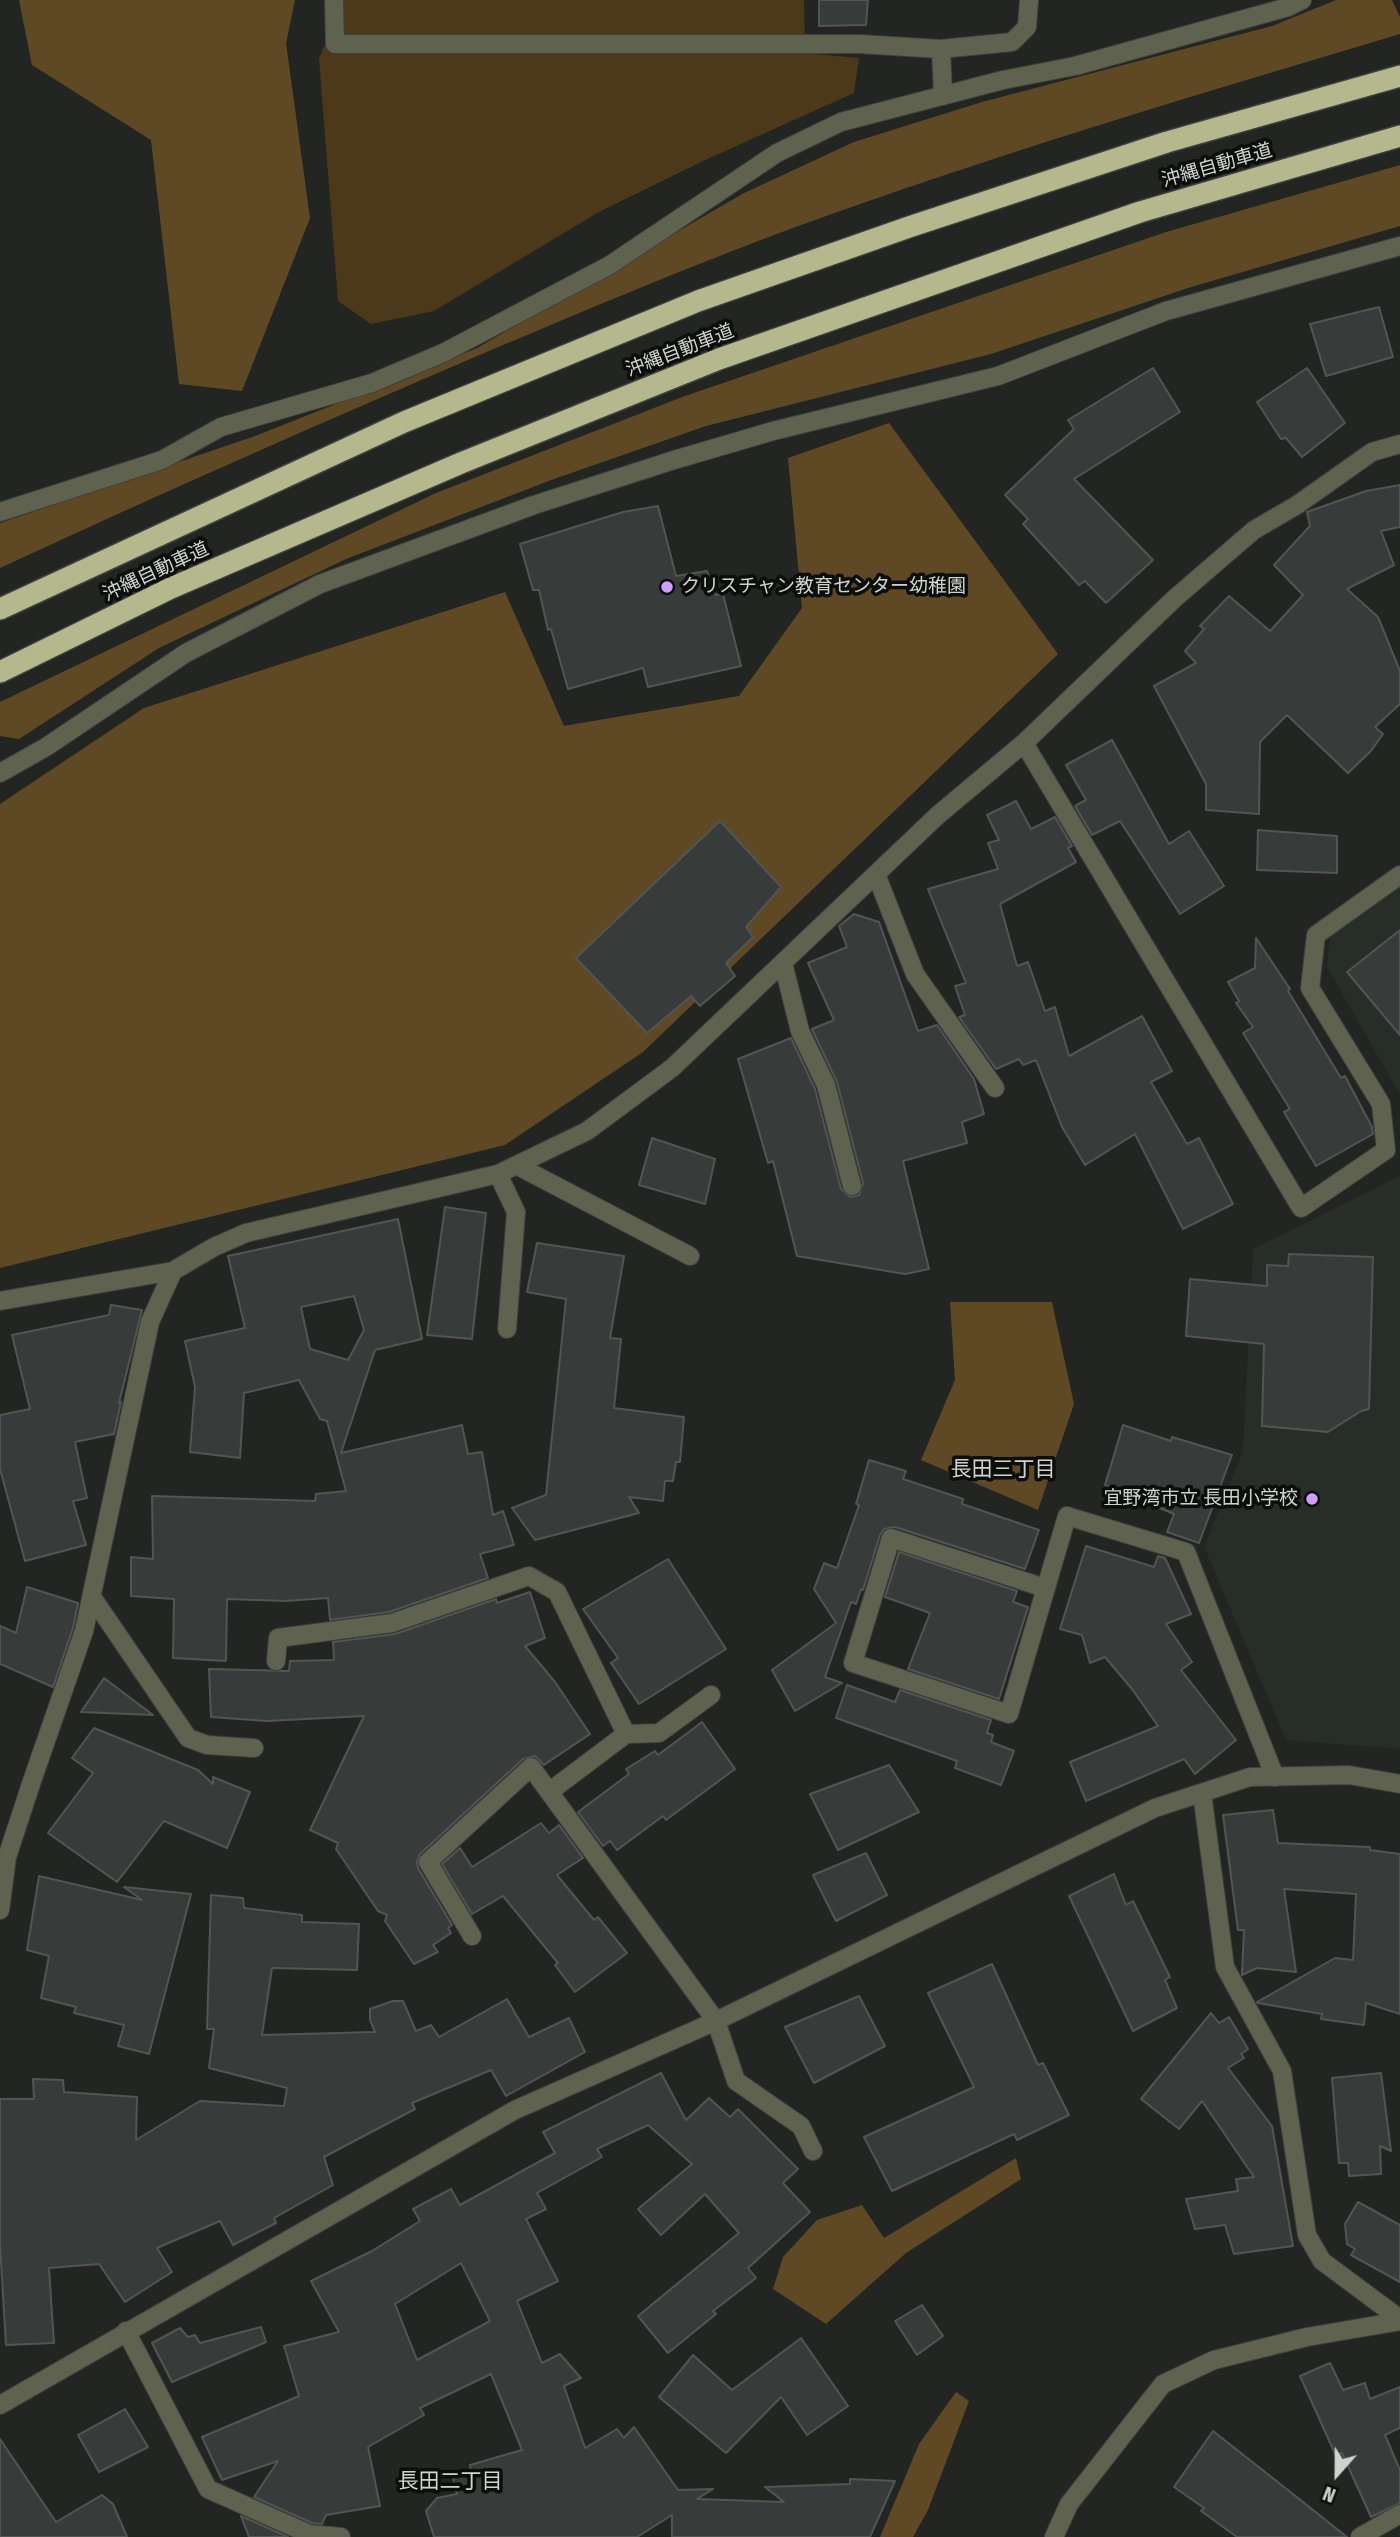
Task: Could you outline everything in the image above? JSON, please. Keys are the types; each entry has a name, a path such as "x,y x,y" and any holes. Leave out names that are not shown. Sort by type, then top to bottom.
{"highway":[{"name":"沖縄自動車道","path":"0,609 404,422 698,301 909,227 1167,142 1400,76"},
{"name":"沖縄自動車道","path":"0,672 171,588 461,463 719,359 1140,212 1400,136"}],"street":[{"path":"334,0 335,44 859,44 941,49 1012,43 1027,27 1029,0"},
{"path":"0,512 162,460 222,427 372,383 443,353 610,265 777,153 841,122 1003,80 1075,66 1288,7 1302,0"},
{"path":"941,49 943,96"},
{"path":"0,773 46,747 186,653 320,583 534,505 674,460 773,431 998,376 1167,311 1400,246"},
{"path":"0,1301 173,1271 214,1247 246,1233 498,1174 587,1132 672,1068 938,814 1024,743 1174,599 1254,530 1297,505 1372,452 1400,444"},
{"path":"1024,743 1301,1208 1386,1150 1381,1104 1310,988 1316,935 1400,875"},
{"path":"876,874 915,974 995,1088"},
{"path":"783,963 800,1031 826,1086 852,1186"},
{"path":"516,1165 690,1256"},
{"path":"498,1174 516,1212 507,1329"},
{"path":"0,1910 8,1857 84,1630 150,1322 173,1271"},
{"path":"1045,1588 891,1538 853,1664 1009,1714 1068,1516 1186,1552 1275,1776"},
{"path":"276,1661 278,1638 392,1623 529,1576 557,1592 626,1734"},
{"path":"92,1597 188,1738 207,1745 254,1748"},
{"path":"549,1792 626,1734 659,1733 711,1695"},
{"path":"472,1936 428,1863 531,1767 716,2021 736,2081 801,2126 813,2151"},
{"path":"0,2405 515,2110 716,2021 1155,1808 1250,1777 1349,1775 1400,1784"},
{"path":"1202,1793 1225,1967 1282,2071 1307,2235 1322,2261 1400,2320"},
{"path":"1054,2537 1069,2504 1163,2384 1214,2360 1307,2337 1400,2320"},
{"path":"126,2331 208,2490 309,2534 341,2537"},
{"path":"1360,2537 1400,2514"}],"shaded area":[{"path":"19,0 295,0 286,43 310,218 242,391 179,384 151,140 32,65"},
{"path":"342,0 804,0 805,53 859,58 854,93 703,161 599,212 434,311 371,324 338,301 319,59"},
{"path":"1336,0 1392,0 1400,17 1400,34 1017,151 753,243 433,375 0,568 0,523 255,436 477,348 744,193 854,142 982,102 1272,26"},
{"path":"1400,165 1400,226 1188,288 991,354 706,426 554,479 346,559 159,648 19,739 0,736 0,702 436,493 685,396 1166,232"},
{"path":"889,423 1058,654 643,1052 505,1145 0,1268 0,804 144,708 505,592 564,726 739,696 802,608 788,458"},
{"path":"1400,884 1400,1095 1327,967 1330,936"},
{"name":"宜野湾市立 長田小学校","path":"1400,1176 1400,1749 1286,1740 1204,1547 1243,1451 1253,1249"},
{"path":"950,1302 1052,1302 1074,1404 1038,1510 921,1460 955,1380"},
{"path":"1016,2158 1021,2179 906,2253 826,2324 773,2289 783,2257 817,2220 862,2205 884,2238"},
{"path":"956,2392 969,2401 928,2510 913,2537 880,2537 919,2444"}],"building":[{"path":"819,0 868,0 866,25 819,26"},
{"path":"1379,307 1393,357 1326,376 1310,324"},
{"path":"1153,368 1180,412 1074,479 1153,560 1106,603 1085,581 1079,585 1023,524 1028,519 1005,495 1074,429 1068,420"},
{"path":"1307,368 1345,423 1302,457 1286,438 1281,439 1257,402"},
{"path":"1400,485 1400,527 1381,531 1394,565 1347,589 1378,617 1400,671 1400,704 1375,727 1383,734 1371,751 1348,773 1287,715 1260,742 1259,814 1206,810 1206,784 1154,686 1196,663 1185,651 1204,629 1200,626 1229,596 1270,631 1303,595 1274,565 1310,526 1307,512 1366,491"},
{"path":"658,506 676,576 707,571 716,595 723,594 741,666 648,687 643,668 568,689 551,629 548,630 539,590 533,590 520,544 623,512"},
{"path":"1112,740 1169,844 1189,831 1224,886 1180,914 1120,821 1092,835 1075,806 1086,800 1066,765"},
{"path":"1016,801 1031,829 1055,817 1072,846 1068,848 1076,862 1000,904 1017,966 1028,962 1045,1011 1055,1007 1069,1056 1142,1016 1172,1071 1151,1082 1187,1144 1199,1138 1233,1204 1183,1229 1135,1134 1085,1165 1062,1127 1036,1060 1023,1065 1019,1059 996,1069 959,1017 965,1015 955,986 966,983 928,889 998,869 988,843 999,840 987,815"},
{"path":"720,821 781,887 746,927 753,937 726,963 735,976 700,1006 691,996 647,1033 576,958"},
{"path":"1258,830 1337,836 1337,873 1257,870"},
{"path":"854,914 879,922 918,1031 937,1025 974,1079 984,1114 962,1122 967,1143 903,1161 929,1269 905,1274 797,1256 773,1161 768,1163 738,1059 791,1038 815,1089 841,1189 850,1197 859,1195 863,1183 837,1082 812,1029 834,1020 808,963 847,947 839,926"},
{"path":"1400,930 1400,1035 1347,972"},
{"path":"1256,938 1290,989 1288,991 1341,1078 1345,1076 1372,1127 1373,1134 1316,1166 1284,1112 1290,1109 1243,1033 1253,1027 1236,1003 1239,1001 1228,982 1255,968"},
{"path":"652,1138 715,1159 705,1204 639,1185"},
{"path":"445,1207 486,1213 472,1339 427,1335"},
{"path":"398,1219 422,1339 375,1350 341,1453 462,1425 468,1454 482,1452 493,1515 503,1511 514,1545 480,1554 488,1578 389,1612 330,1620 328,1598 285,1601 227,1599 226,1661 173,1658 174,1599 131,1596 131,1557 153,1559 152,1496 315,1501 316,1494 346,1491 327,1421 320,1419 299,1380 244,1393 240,1458 190,1452 195,1387 185,1341 245,1328 228,1256","holes":["354,1296 364,1330 348,1360 310,1349 301,1307"]},
{"path":"537,1243 624,1256 610,1338 621,1339 614,1408 684,1417 680,1462 676,1462 673,1481 665,1481 663,1501 629,1497 639,1513 535,1540 512,1508 546,1495 566,1299 527,1292"},
{"path":"1289,1254 1373,1257 1369,1409 1361,1411 1328,1432 1262,1426 1264,1344 1186,1336 1190,1279 1267,1286 1267,1265 1288,1266"},
{"path":"111,1305 142,1310 114,1434 75,1442 87,1498 73,1501 86,1545 25,1561 0,1469 0,1415 30,1409 12,1335 109,1315"},
{"path":"1123,1425 1171,1441 1172,1437 1232,1455 1199,1543 1167,1532 1174,1514 1105,1485"},
{"path":"869,1460 906,1471 903,1479 963,1499 962,1504 1039,1530 1025,1569 895,1527 884,1529 863,1590 861,1589 856,1604 851,1602 825,1677 842,1683 795,1711 772,1670 836,1623 814,1589 824,1563 837,1568 859,1505 856,1504"},
{"path":"1086,1546 1154,1567 1158,1556 1165,1558 1191,1614 1166,1624 1192,1662 1181,1670 1236,1740 1195,1774 1184,1759 1086,1801 1070,1762 1158,1726 1105,1657 1090,1663 1082,1635 1060,1629"},
{"path":"899,1552 1017,1591 1013,1602 1028,1607 999,1699 908,1669 930,1613 885,1597"},
{"path":"668,1559 726,1649 639,1704 611,1663 618,1658 583,1609"},
{"path":"27,1587 78,1603 73,1628 53,1687 0,1664 0,1626 16,1633"},
{"path":"530,1592 545,1638 525,1646 555,1682 590,1734 544,1765 535,1756 523,1759 420,1854 418,1868 452,1925 448,1928 451,1933 433,1945 438,1952 414,1964 385,1921 387,1915 378,1911 336,1849 338,1843 310,1830 364,1716 267,1721 211,1717 209,1669 289,1671 290,1661 334,1660 333,1642 395,1634 496,1599 497,1603"},
{"path":"104,1678 153,1715 81,1712"},
{"path":"847,1685 895,1702 900,1690 991,1720 987,1733 993,1735 991,1742 1014,1751 1001,1785 955,1768 957,1761 836,1718"},
{"path":"702,1722 735,1769 666,1820 663,1816 617,1850 610,1841 603,1846 578,1812 629,1774 626,1769 655,1751 658,1755"},
{"path":"94,1728 198,1770 213,1784 213,1777 250,1792 227,1848 164,1821 117,1882 48,1833 93,1773 72,1758"},
{"path":"889,1765 919,1812 838,1850 810,1794"},
{"path":"1273,1810 1278,1843 1370,1847 1370,1850 1400,1854 1400,2014 1366,2003 1364,2025 1321,2019 1322,2014 1257,2002 1335,1958 1353,1960 1356,1894 1284,1889 1296,1972 1257,1968 1242,1975 1244,1930 1238,1930 1223,1815"},
{"path":"541,1823 549,1833 559,1825 583,1858 557,1875 594,1920 598,1917 627,1953 575,1992 555,1965 558,1963 503,1896 472,1914 442,1864 460,1848 472,1867"},
{"path":"866,1853 887,1895 836,1921 813,1875"},
{"path":"1114,1874 1126,1905 1133,1901 1170,1977 1165,1980 1177,2008 1133,2031 1069,1896"},
{"path":"39,1876 142,1900 124,1887 191,1894 149,2054 118,2046 124,2025 74,2013 76,2007 41,1998 49,1956 27,1950"},
{"path":"211,1895 243,1898 244,1908 302,1915 302,1922 359,1924 357,1970 272,1968 262,2035 375,2032 370,2020 370,2009 393,2001 403,2001 416,2031 431,2025 439,2037 507,1999 529,2037 569,2018 585,2052 506,2096 491,2070 412,2103 415,2109 324,2157 333,2185 274,2218 276,2223 233,2245 220,2221 157,2248 172,2272 125,2302 99,2264 49,2268 54,2343 6,2345 0,2245 0,2099 34,2099 33,2079 63,2080 64,2092 137,2097 136,2140 200,2101 284,2106 287,2088 209,2068 214,2029 207,2029"},
{"path":"992,1964 1038,2065 1043,2063 1069,2115 1017,2140 1014,2134 892,2191 864,2137 974,2087 928,1993"},
{"path":"859,1996 885,2046 814,2083 785,2027"},
{"path":"1211,2013 1219,2023 1229,2017 1248,2049 1241,2054 1244,2058 1228,2068 1272,2126 1293,2246 1234,2254 1225,2225 1195,2229 1186,2199 1238,2191 1236,2179 1254,2177 1202,2101 1179,2129 1141,2099"},
{"path":"661,2073 686,2120 709,2098 730,2117 738,2109 798,2169 783,2183 810,2212 748,2268 756,2278 713,2311 716,2314 668,2353 638,2316 739,2233 705,2194 661,2235 638,2209 692,2164 648,2125 597,2149 602,2157 537,2193 546,2209 526,2219 558,2281 517,2301 542,2363 560,2354 581,2378 564,2386 585,2448 617,2429 624,2438 634,2427 678,2490 713,2489 697,2499 784,2502 765,2487 850,2484 850,2479 895,2481 870,2537 672,2537 672,2515 637,2537 434,2537 426,2511 437,2498 457,2494 453,2479 471,2472 470,2465 522,2450 491,2374 420,2408 424,2415 368,2447 380,2506 326,2515 322,2524 312,2523 254,2497 278,2461 222,2480 202,2437 299,2396 284,2346 339,2332 311,2281 372,2251 420,2221 413,2209 451,2189 460,2205 555,2153 543,2132","holes":["461,2263 490,2321 417,2360 395,2304"]},
{"path":"1381,2073 1391,2151 1380,2146 1381,2174 1349,2176 1348,2163 1339,2163 1332,2078"},
{"path":"1358,2202 1400,2225 1400,2282 1351,2255 1355,2249 1347,2244 1345,2224"},
{"path":"922,2305 943,2336 917,2355 895,2321"},
{"path":"261,2327 266,2342 172,2382 152,2343 180,2328 188,2337 195,2335 200,2343"},
{"path":"801,2338 848,2406 807,2435 781,2397 726,2453 659,2397 693,2355 732,2390"},
{"path":"1330,2363 1343,2390 1365,2383 1370,2399 1400,2387 1400,2428 1385,2435 1400,2470 1400,2503 1371,2517 1342,2453 1336,2456 1300,2376"},
{"path":"125,2409 148,2447 99,2472 78,2435"},
{"path":"1213,2431 1347,2537 1237,2537 1201,2511 1204,2508 1174,2487"},
{"path":"0,2439 56,2522 102,2495 113,2504 127,2537 0,2537"},
{"path":"241,2516 288,2537 249,2537"}],"place":[{"name":"クリスチャン教育センター幼稚園","path":"667,587"},
{"name":"宜野湾市立 長田小学校","path":"1312,1499"}],"district":[{"name":"長田三丁目","path":"1003,1470"},
{"name":"長田二丁目","path":"450,2482"}]}
